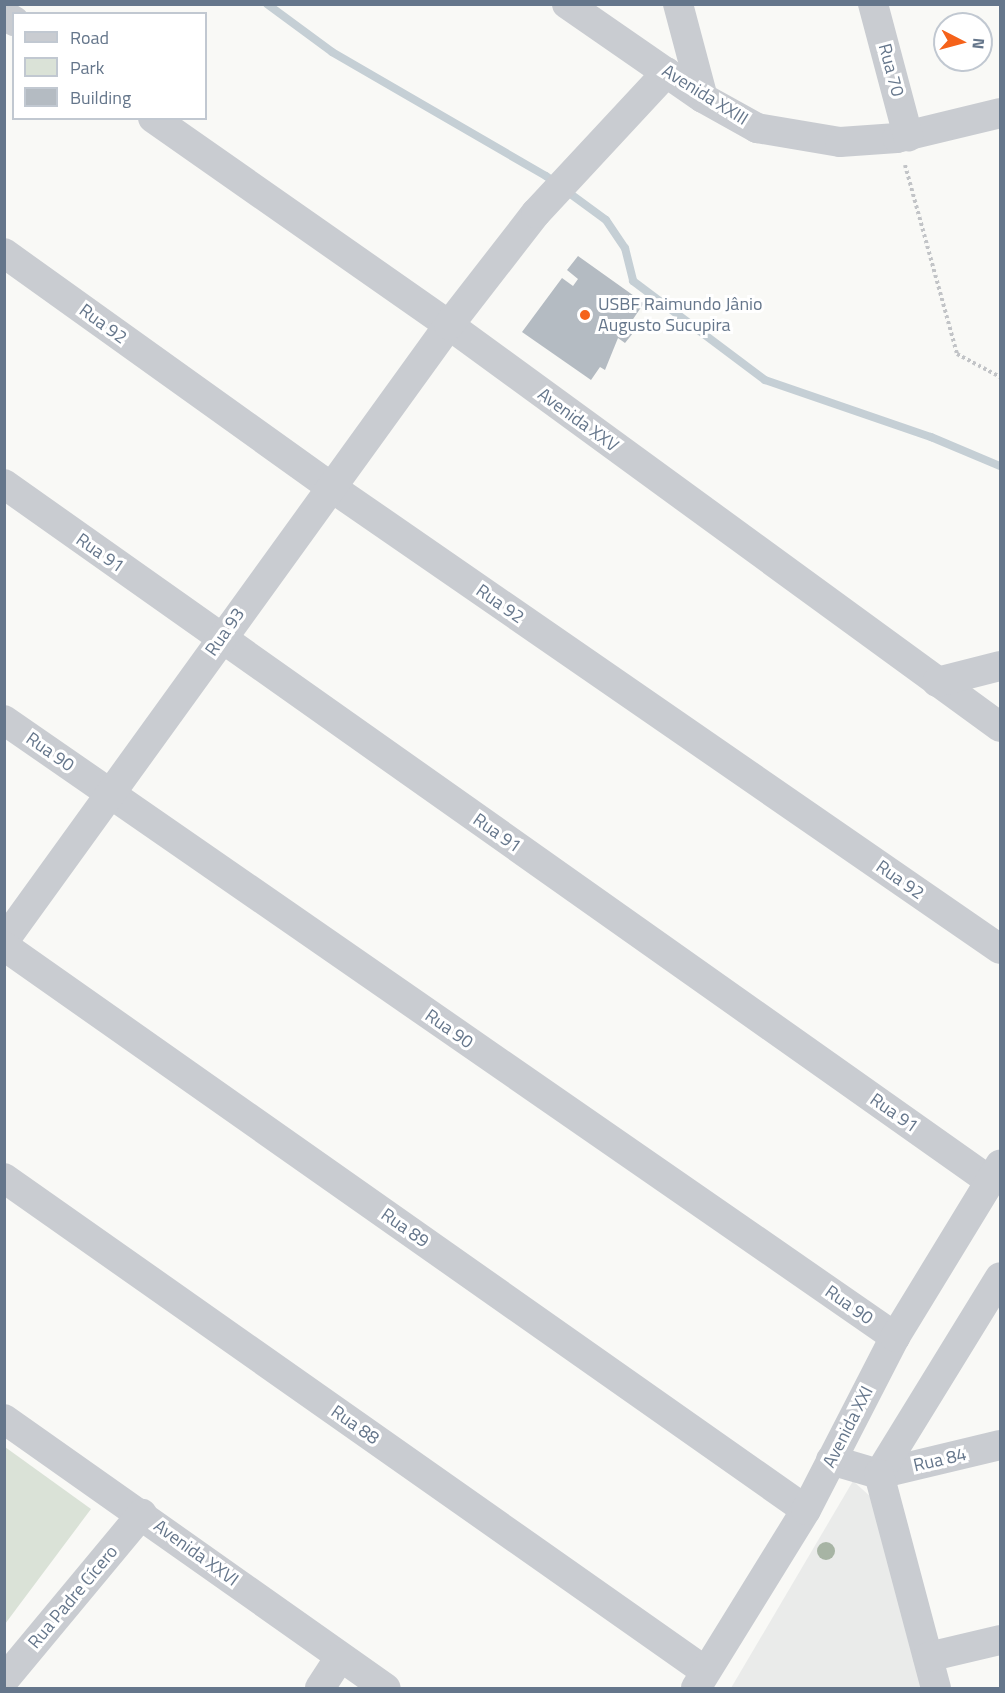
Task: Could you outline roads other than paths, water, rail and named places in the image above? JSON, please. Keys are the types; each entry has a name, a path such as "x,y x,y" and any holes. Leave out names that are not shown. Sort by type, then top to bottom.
{"street":[{"name":"Avenida XXIII","path":"567,4 703,98 758,128 793,136 840,141 903,137 1000,113"},
{"path":"678,4 703,98"},
{"name":"Rua 70","path":"873,4 903,137"},
{"name":"Rua 93","path":"4,944 112,796 221,638 448,325 536,213 667,72"},
{"name":"Avenida XXV","path":"156,120 448,325 1000,727"},
{"name":"Rua 92","path":"4,253 331,487 1000,949"},
{"name":"Rua 91","path":"4,484 221,638 995,1173"},
{"path":"937,682 1000,666"},
{"name":"Rua 90","path":"4,720 895,1337"},
{"name":"Rua 89","path":"4,944 806,1510"},
{"name":"Avenida XXI","path":"700,1680 806,1510 895,1337 995,1173"},
{"name":"Rua 88","path":"4,1178 700,1680"},
{"path":"936,1689 879,1474 1000,1277"},
{"name":"Avenida XXVI","path":"4,1419 142,1514 386,1689"},
{"name":"Rua 84","path":"879,1474 1000,1445"},
{"path":"831,1460 879,1474"},
{"name":"Rua Padre Cícero","path":"4,1680 142,1514"},
{"path":"928,1658 1000,1640"},
{"path":"320,1689 340,1657"}],"waterway":[{"path":"267,4 332,52 546,176 606,220 625,248 633,281 765,380 931,437 1000,466"}],"place":[{"name":"USBF Raimundo Jânio Augusto Sucupira","path":"585,315"}]}
